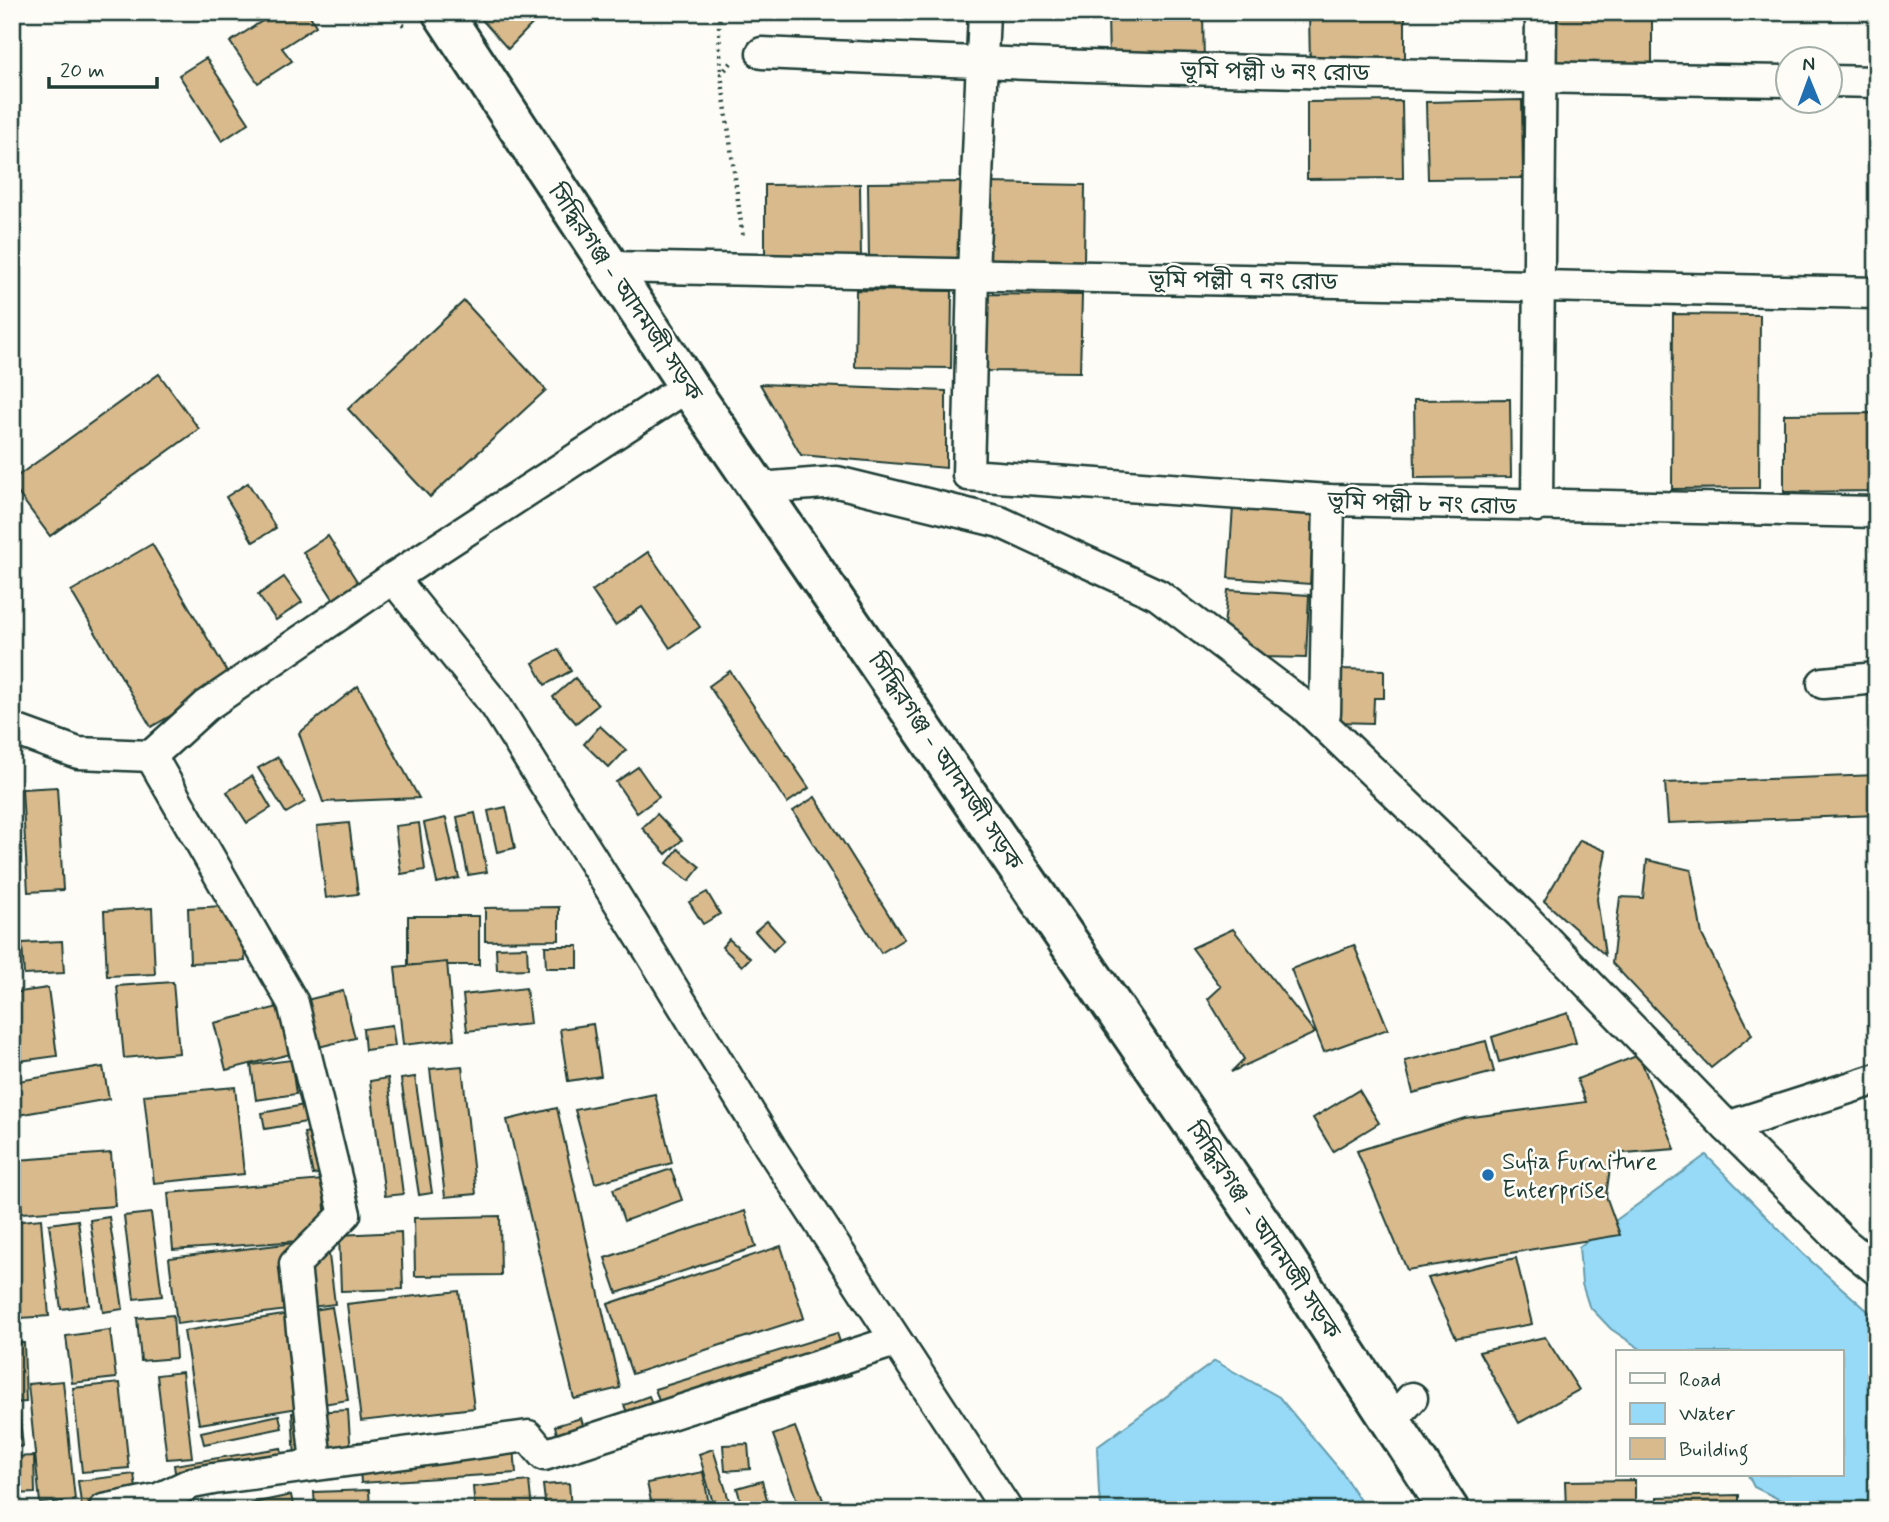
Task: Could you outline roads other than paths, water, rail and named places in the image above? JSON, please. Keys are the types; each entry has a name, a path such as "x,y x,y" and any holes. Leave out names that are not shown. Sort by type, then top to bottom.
{"main road":[{"name":"সিদ্ধিরগঞ্জ - আদমজী সড়ক","path":"442,12 688,386 1280,1251 1402,1409 1449,1510"}],"street":[{"path":"973,274 984,12"},
{"path":"1537,506 1541,12"},
{"name":"ভূমি পল্লী ৬ নং রোড","path":"762,53 983,64 1540,78 1773,81"},
{"path":"1843,81 1877,82"},
{"name":"ভূমি পল্লী ৭ নং রোড","path":"608,267 1877,293"},
{"name":"ভূমি পল্লী ৮ নং রোড","path":"973,274 968,475 1329,500 1877,512"},
{"path":"12,729 78,753 151,756 206,706 393,578 688,386"},
{"path":"759,488 837,482 1000,522 1158,595 1317,719 1520,913 1727,1127 1843,1242 1877,1270"},
{"path":"1325,713 1329,500"},
{"path":"393,578 496,706 770,1147 1007,1510"},
{"path":"1823,683 1877,678"},
{"path":"151,756 293,1003 345,1214 295,1264 316,1463"},
{"path":"1727,1127 1877,1079"},
{"path":"104,1510 158,1499 192,1483 316,1463 528,1436 544,1455 895,1341"}],"water":[{"path":"1706,1155 1803,1254 1877,1319 1877,1510 1801,1510 1754,1487 1748,1476 1843,1476 1843,1350 1642,1350 1611,1329 1589,1306 1582,1284 1579,1247"},
{"path":"1215,1361 1279,1397 1341,1471 1366,1510 1102,1510 1097,1447"}],"place":[{"name":"Sufia Furniture Enterprise","path":"1488,1175"}]}
